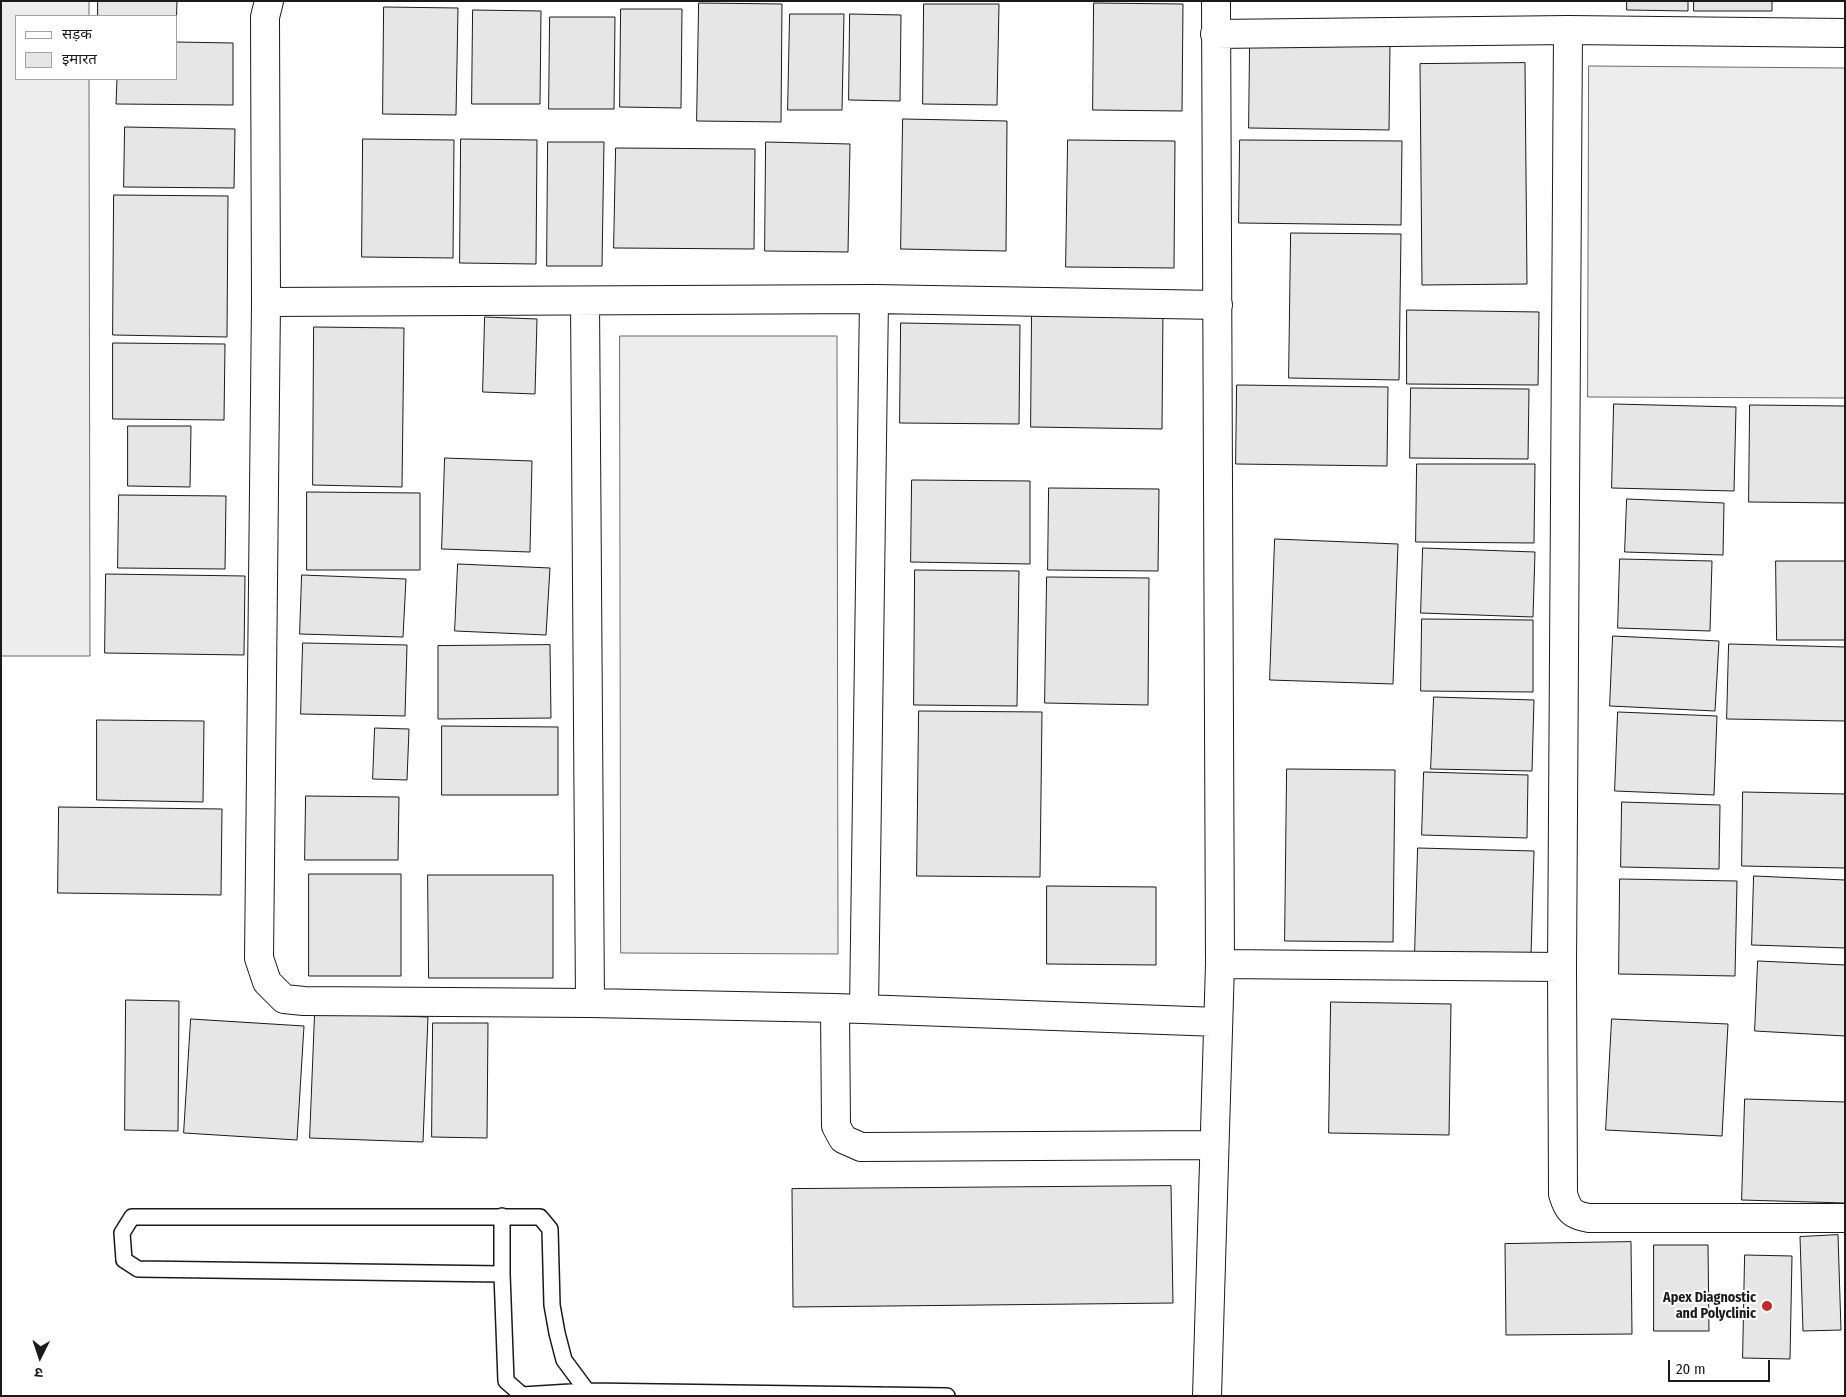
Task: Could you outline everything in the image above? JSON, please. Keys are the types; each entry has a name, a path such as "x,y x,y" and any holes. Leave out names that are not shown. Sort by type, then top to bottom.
{"street":[{"path":"269,1 265,17 266,302 259,958 267,982 284,999 304,1001 590,1003 835,1008 1218,1022"},
{"path":"1207,1396 1220,964 1216,1"},
{"path":"1215,34 1568,30 1845,33"},
{"path":"1568,30 1562,967 1563,1194 1568,1210 1576,1216 1589,1218 1845,1218"},
{"path":"266,302 874,299 1218,305"},
{"path":"864,1009 874,299"},
{"path":"585,300 590,1003"},
{"path":"1220,964 1562,967"},
{"path":"835,1008 836,1126 843,1139 861,1147 1214,1145"}],"lane":[{"path":"502,1216 506,1381 522,1395 587,1391 947,1396"},
{"path":"502,1274 138,1270 124,1260 122,1233 132,1218 540,1216 550,1229 552,1305 564,1360 587,1391"}],"shaded area":[{"path":"1,1 89,1 89,15 15,15 15,80 89,80 90,656 1,656"},
{"path":"1589,66 1845,68 1845,398 1588,397"},
{"path":"620,336 837,336 838,954 621,953"}],"building":[{"path":"98,1 177,1 177,15 98,15"},
{"path":"1627,1 1688,1 1688,11 1627,10"},
{"path":"1694,1 1772,1 1772,11 1694,11"},
{"path":"699,3 782,4 781,122 697,121"},
{"path":"1094,3 1183,4 1182,111 1093,110"},
{"path":"924,4 999,4 997,105 923,104"},
{"path":"384,7 458,8 456,115 383,114"},
{"path":"621,9 682,9 681,108 620,107"},
{"path":"473,10 541,11 540,104 472,104"},
{"path":"790,14 844,14 842,110 788,110"},
{"path":"850,14 901,15 900,101 849,100"},
{"path":"550,17 615,17 614,109 549,109"},
{"path":"178,42 233,43 233,105 116,104 117,80 178,80"},
{"path":"1250,43 1390,45 1389,130 1249,128"},
{"path":"1525,63 1527,284 1422,285 1420,64"},
{"path":"903,119 1007,121 1006,251 901,249"},
{"path":"125,127 235,129 234,188 124,187"},
{"path":"363,139 454,140 453,258 362,257"},
{"path":"461,139 537,140 536,264 460,263"},
{"path":"1068,140 1175,141 1174,268 1066,267"},
{"path":"1240,140 1402,141 1401,225 1239,223"},
{"path":"548,142 604,142 602,266 547,266"},
{"path":"766,142 850,144 848,252 765,251"},
{"path":"616,148 755,149 754,249 614,248"},
{"path":"114,195 228,196 227,337 113,335"},
{"path":"1291,233 1401,234 1399,380 1289,378"},
{"path":"1032,308 1163,309 1162,429 1031,427"},
{"path":"1407,310 1539,312 1538,385 1407,384"},
{"path":"485,317 537,319 535,394 483,392"},
{"path":"901,323 1020,325 1019,424 900,423"},
{"path":"314,327 404,328 402,487 313,485"},
{"path":"113,343 225,344 224,420 113,419"},
{"path":"1237,385 1388,387 1387,466 1236,464"},
{"path":"1411,388 1529,389 1528,459 1410,458"},
{"path":"1614,404 1736,407 1734,491 1612,488"},
{"path":"1750,405 1845,406 1845,503 1749,502"},
{"path":"128,426 191,426 190,487 128,486"},
{"path":"445,458 532,461 530,552 442,549"},
{"path":"1417,464 1535,464 1534,543 1416,542"},
{"path":"912,480 1030,481 1030,564 911,562"},
{"path":"1049,488 1159,489 1158,571 1048,570"},
{"path":"307,492 420,493 420,570 307,570"},
{"path":"119,495 226,496 225,569 118,568"},
{"path":"1627,499 1724,503 1723,555 1625,552"},
{"path":"1275,539 1398,544 1393,684 1270,680"},
{"path":"1423,548 1535,552 1533,617 1421,613"},
{"path":"1620,559 1712,561 1710,631 1618,628"},
{"path":"1776,561 1845,561 1845,640 1777,640"},
{"path":"458,564 550,568 546,635 455,631"},
{"path":"915,570 1019,571 1017,706 914,705"},
{"path":"106,574 245,576 244,655 105,653"},
{"path":"302,575 406,579 403,637 300,634"},
{"path":"1047,577 1149,578 1148,705 1045,703"},
{"path":"1422,619 1533,620 1533,692 1421,691"},
{"path":"1613,636 1719,641 1715,711 1610,706"},
{"path":"303,643 407,645 405,716 301,714"},
{"path":"1729,644 1845,647 1845,721 1727,719"},
{"path":"550,645 551,718 438,719 438,646"},
{"path":"1434,697 1534,700 1532,771 1431,769"},
{"path":"919,711 1042,712 1040,877 917,876"},
{"path":"1618,712 1717,716 1714,795 1615,791"},
{"path":"97,720 204,721 203,802 97,800"},
{"path":"442,726 558,727 558,795 442,795"},
{"path":"375,728 409,729 407,780 373,779"},
{"path":"1287,769 1395,770 1393,942 1285,941"},
{"path":"1424,772 1528,775 1527,838 1422,835"},
{"path":"1743,792 1845,794 1845,868 1742,866"},
{"path":"306,796 399,797 398,860 305,860"},
{"path":"1622,802 1720,805 1719,869 1621,867"},
{"path":"59,807 222,809 221,895 58,893"},
{"path":"1418,848 1534,851 1531,956 1415,953"},
{"path":"309,874 401,874 401,976 309,976"},
{"path":"428,875 553,875 553,978 429,978"},
{"path":"1754,876 1845,880 1845,948 1752,945"},
{"path":"1620,879 1737,881 1735,976 1619,974"},
{"path":"1047,886 1156,887 1156,965 1047,964"},
{"path":"1758,961 1845,965 1845,1036 1755,1031"},
{"path":"126,1000 179,1001 178,1131 125,1130"},
{"path":"1331,1002 1451,1004 1449,1135 1329,1133"},
{"path":"315,1013 428,1017 423,1142 310,1138"},
{"path":"191,1019 304,1026 297,1140 184,1133"},
{"path":"1612,1019 1728,1024 1722,1136 1606,1130"},
{"path":"433,1023 488,1023 487,1138 432,1137"},
{"path":"1745,1099 1845,1102 1845,1203 1742,1200"},
{"path":"1171,1186 1173,1303 793,1307 792,1189"},
{"path":"1838,1235 1841,1330 1803,1331 1800,1237"},
{"path":"1631,1242 1632,1334 1506,1335 1505,1244"},
{"path":"1654,1245 1708,1245 1709,1331 1654,1331"},
{"path":"1745,1255 1792,1256 1790,1359 1743,1358"}],"place":[{"name":"Apex Diagnostic and Polyclinic","path":"1767,1306"}]}
